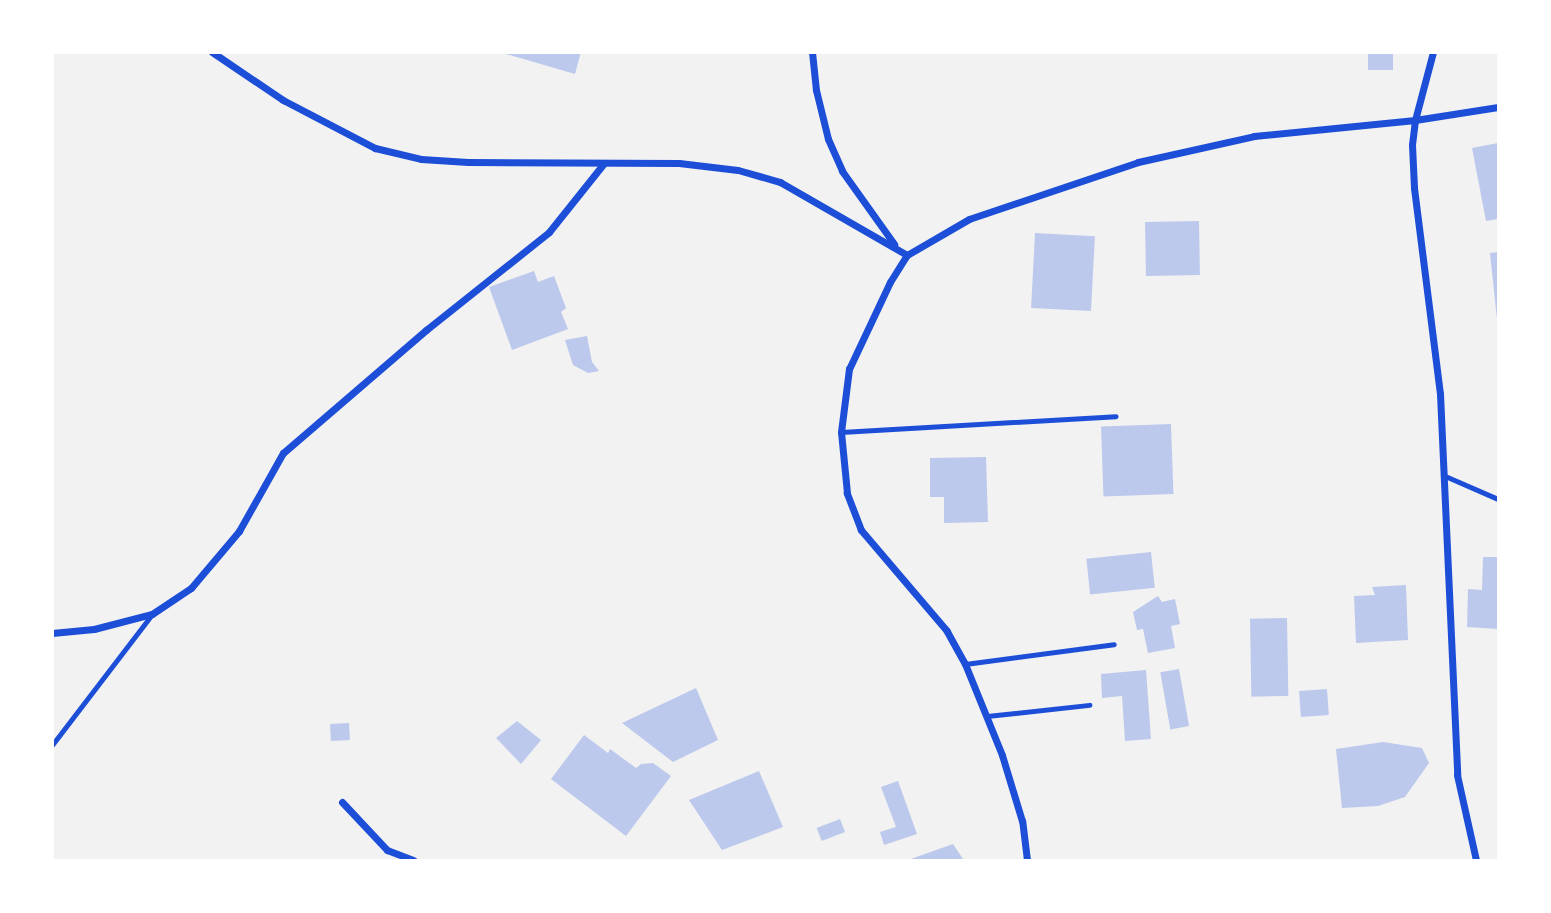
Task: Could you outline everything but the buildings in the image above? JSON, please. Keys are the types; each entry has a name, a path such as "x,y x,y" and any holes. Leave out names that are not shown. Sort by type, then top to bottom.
{"street":[{"path":"212,52 283,100 375,148 421,159 444,161 679,163 738,170 780,182 907,255"},
{"path":"812,52 816,90 828,139 842,171 897,248"},
{"path":"1433,52 1415,120 1412,145 1414,188 1440,394 1446,476 1449,659 1455,751 1476,860"},
{"path":"1027,860 1022,821 987,716 965,664 947,631 861,530 847,494 841,432 849,369 873,316 907,255 969,219 1138,162 1254,136 1415,120 1499,107"},
{"path":"52,632 94,629 152,614 191,588 220,558 240,531 283,453 549,232 604,163"},
{"path":"342,802 387,850 413,860"}],"lane":[{"path":"841,432 1116,416"},
{"path":"1446,476 1478,493 1499,499"},
{"path":"52,745 152,614"},
{"path":"965,664 1114,644"},
{"path":"987,716 1088,705"}]}
